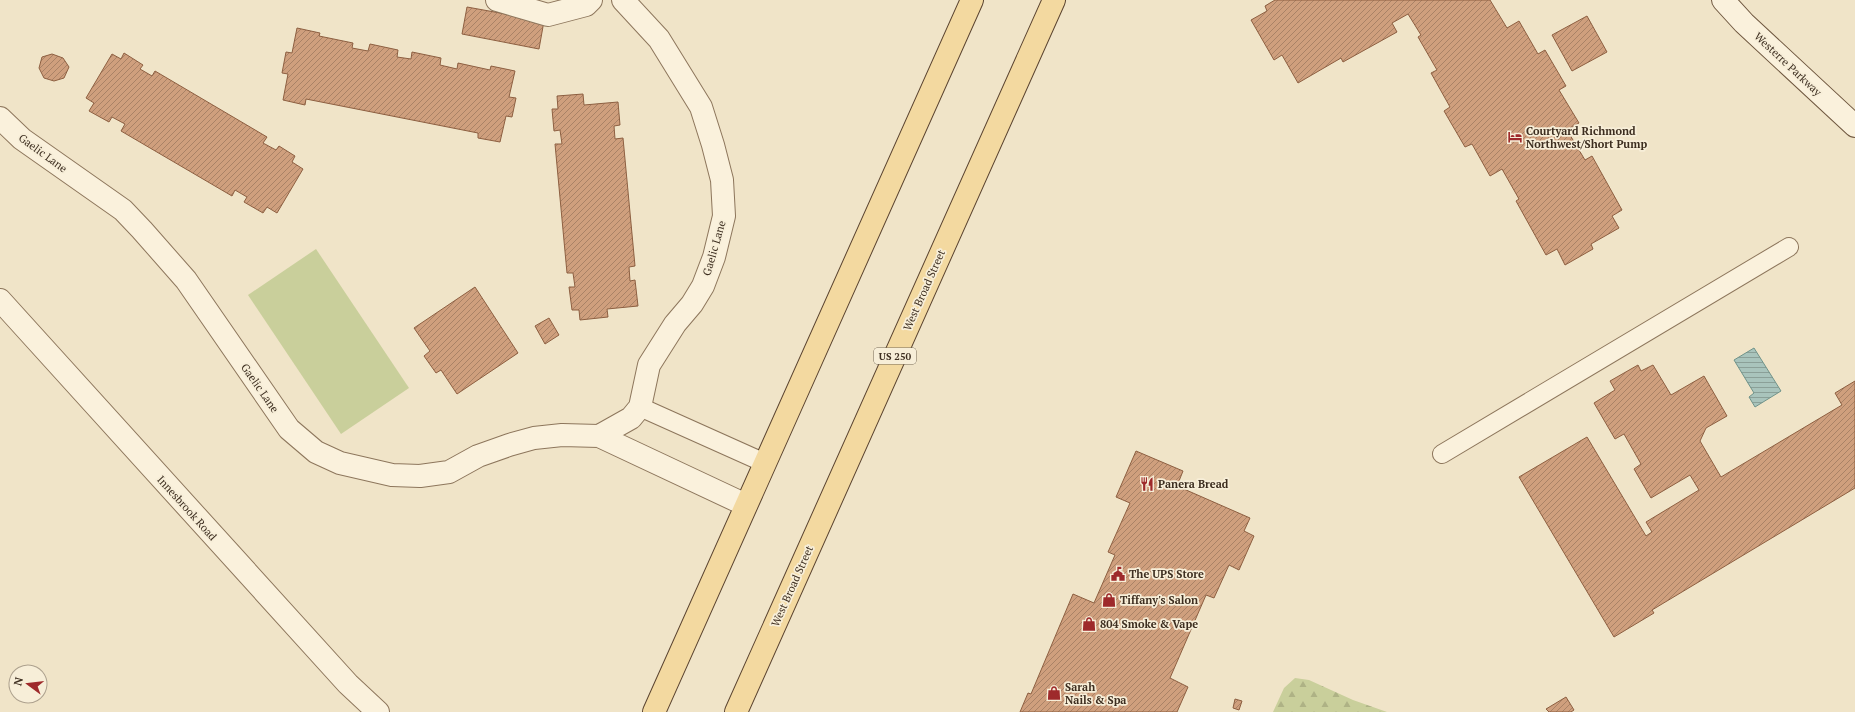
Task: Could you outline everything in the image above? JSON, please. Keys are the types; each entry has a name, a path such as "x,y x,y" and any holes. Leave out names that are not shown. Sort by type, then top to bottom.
{"main road":[{"path":"654,712 972,0"},
{"name":"West Broad Street","path":"736,712 1054,0"}],"street":[{"path":"496,0 548,15 586,5 591,0"},
{"name":"Gaelic Lane","path":"623,0 659,39 701,107 722,180 724,216 714,257 703,286 692,304 675,324 649,365 640,407"},
{"name":"Westerre Parkway","path":"1723,0 1744,23 1855,126"},
{"name":"Gaelic Lane","path":"0,118 22,139 123,210 142,230 186,280 289,429 316,452 340,464 360,469 392,475 420,476 449,472 478,456 534,438 562,435 599,436 746,505"},
{"name":"Innesbrook Road","path":"0,300 348,684 378,712"},
{"path":"599,436 631,418 640,407"}],"lane":[{"path":"1442,454 1789,247"},
{"path":"640,407 765,463"}],"green space":[{"path":"316,249 409,388 341,434 248,295"},
{"path":"1295,678 1309,680 1353,700 1387,712 1273,712 1284,688"}],"water":[{"path":"1754,348 1781,391 1755,407 1749,397 1754,393 1734,360"}],"building":[{"name":"Courtyard Richmond Northwest/Short Pump","path":"1275,0 1490,0 1507,28 1519,21 1538,54 1545,50 1566,86 1559,90 1579,123 1567,130 1585,160 1592,156 1622,210 1612,216 1619,228 1591,244 1593,249 1565,265 1557,249 1546,255 1516,201 1519,199 1502,169 1490,176 1472,144 1465,147 1444,111 1450,107 1431,73 1437,70 1418,37 1421,35 1408,14 1392,23 1397,32 1343,62 1341,58 1298,83 1282,55 1274,60 1251,20 1267,11 1265,6"},
{"path":"467,7 544,21 539,49 462,34"},
{"path":"1587,16 1607,52 1572,71 1552,35"},
{"path":"297,28 320,33 319,36 353,43 352,48 368,51 370,44 398,50 397,57 411,59 412,52 441,58 440,65 457,69 458,63 490,70 491,66 515,71 509,97 516,98 512,117 506,116 500,142 478,138 478,133 306,99 305,105 283,100 288,74 282,73 286,52 292,53"},
{"path":"124,53 143,65 140,69 152,76 155,71 267,137 263,143 276,150 279,146 295,156 292,162 303,169 277,213 267,207 263,213 244,202 247,197 235,190 232,196 121,131 125,124 112,117 109,122 89,111 94,103 86,98 112,54 121,59"},
{"path":"52,54 63,58 69,67 64,78 54,81 44,78 39,68 42,57"},
{"path":"583,94 584,105 618,102 620,125 614,126 615,139 623,138 635,266 629,267 630,281 635,280 638,306 607,309 608,317 580,320 579,310 572,310 569,287 575,287 573,273 567,273 555,144 562,144 560,130 554,131 552,109 558,109 557,96"},
{"path":"475,287 518,353 457,394 441,370 436,373 424,356 430,351 414,328"},
{"path":"549,318 559,335 545,344 535,326"},
{"path":"1638,365 1641,371 1653,365 1671,395 1704,376 1727,416 1706,428 1700,441 1721,477 1842,405 1835,393 1855,381 1855,488 1652,610 1654,613 1614,637 1519,477 1587,437 1646,536 1652,532 1646,522 1699,490 1690,475 1651,498 1634,469 1641,464 1624,434 1615,439 1594,403 1615,390 1610,381"},
{"path":"1136,451 1183,471 1177,486 1250,518 1244,531 1254,536 1239,570 1229,565 1214,598 1206,595 1170,678 1188,687 1177,712 1020,712 1028,693 1031,694 1073,594 1094,603 1115,555 1108,552 1130,503 1116,497"},
{"path":"1566,697 1574,710 1571,712 1549,712 1546,709"},
{"path":"1235,699 1242,701 1239,710 1233,708"}],"place":[{"name":"Courtyard Richmond Northwest/Short Pump","path":"1515,137"},
{"name":"Panera Bread","path":"1147,484"},
{"name":"The UPS Store","path":"1118,574"},
{"name":"Tiffany's Salon","path":"1109,600"},
{"name":"804 Smoke & Vape","path":"1089,624"},
{"name":"Sarah Nails & Spa","path":"1054,693"}]}
